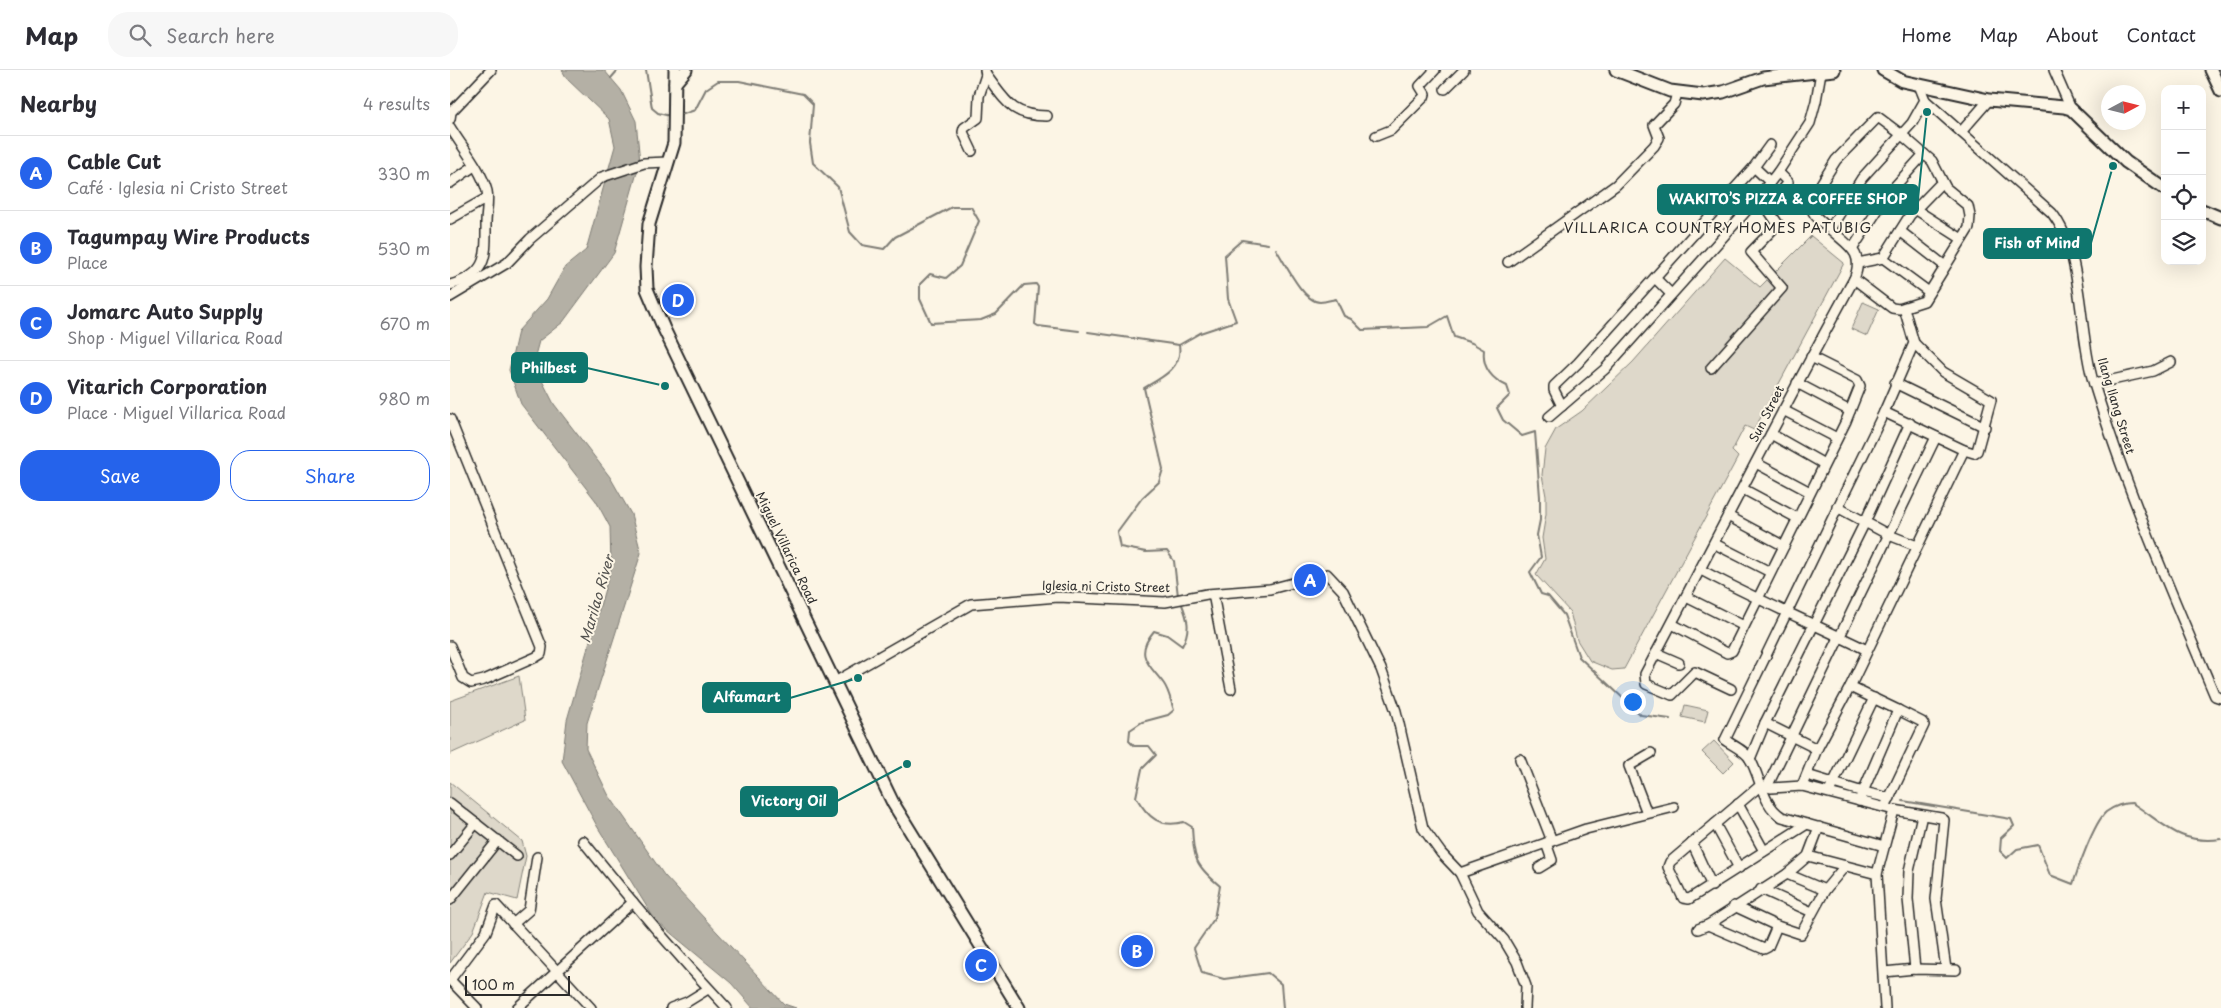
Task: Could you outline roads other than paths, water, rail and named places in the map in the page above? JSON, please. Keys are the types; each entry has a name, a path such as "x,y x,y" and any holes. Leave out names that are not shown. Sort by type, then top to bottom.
{"main road":[{"name":"Miguel Villarica Road","path":"674,70 676,83 674,143 650,224 646,267 647,289 664,329 893,802 1019,1008"},
{"path":"676,83 686,70"},
{"path":"1616,70 1677,93 1703,95 1716,93 1763,78 1834,70"},
{"path":"1883,70 1902,81 1989,100 2071,109 2120,156 2161,185"},
{"path":"2211,70 2221,91"},
{"path":"2206,212 2221,218"}],"street":[{"path":"450,119 451,112 491,70"},
{"path":"1376,136 1391,130 1424,97 1425,94 1420,86 1435,70"},
{"path":"1445,89 1464,70"},
{"path":"2054,70 2071,109"},
{"path":"1549,417 1604,369 1778,172 1810,123 1820,72"},
{"path":"985,73 1014,109 1035,116 1046,116"},
{"path":"972,151 963,132 964,128 978,118 979,96 985,73"},
{"path":"1830,229 1862,178 1902,135 1925,100 1919,85"},
{"path":"1508,262 1626,177 1654,146 1659,136 1654,125 1674,104 1677,93"},
{"name":"Ilang Ilang Street","path":"1925,100 2052,213 2061,225 2074,267 2094,384 2126,480 2212,688 2217,698 2221,698"},
{"path":"1960,132 1989,100"},
{"path":"1854,279 1892,308 1904,308 1924,301 1968,228 1970,216 1968,206 1946,188 1932,161 1878,116 1836,160 1811,200 1810,207 1812,212 1853,248 1858,263 1883,258 1915,209 1942,182"},
{"path":"450,127 474,166 487,192 486,255 478,270 463,281 450,285"},
{"path":"1562,406 1554,386 1578,363 1655,278 1754,167 1770,145"},
{"path":"1853,248 1888,194 1924,154"},
{"path":"450,297 507,263 530,239 560,215 602,176 644,163 668,162"},
{"path":"450,183 474,166"},
{"path":"1754,167 1770,182"},
{"path":"1711,368 1782,288 1750,252 1778,224 1767,208 1788,182 1778,172"},
{"path":"450,219 487,198"},
{"path":"1915,209 1962,239"},
{"path":"1900,231 1945,266"},
{"path":"1883,258 1929,292"},
{"name":"Sun Street","path":"1731,689 1695,672 1672,695 1646,684 1644,680 1645,674 1715,544 1797,383 1854,279 1858,263"},
{"path":"1655,278 1671,294"},
{"path":"1884,412 1964,450 1976,453 1991,400 1944,372 1914,343 1904,308"},
{"path":"1884,846 1782,817 1774,813 1764,786 1750,759 1725,740 1884,412 1914,343"},
{"path":"1672,624 1727,653 1732,651 1838,438 1860,386 1857,380 1811,357"},
{"path":"2094,384 2153,371 2171,362"},
{"path":"1797,383 1850,411"},
{"path":"1895,383 1984,427"},
{"path":"1783,410 1838,438"},
{"path":"450,419 542,647 541,654 536,657 484,680 471,683 464,678 450,646"},
{"path":"1750,759 1765,723 1813,623 1865,522 1910,423"},
{"path":"1771,434 1824,464"},
{"path":"1806,824 1689,899 1685,899 1668,867 1670,862 1738,804 1764,786 1791,737 1936,437"},
{"path":"1802,786 1817,749 1850,687 1964,450"},
{"path":"1756,463 1810,492"},
{"path":"1743,489 1797,518"},
{"path":"1837,507 1889,535 1917,546"},
{"path":"1728,516 1784,546"},
{"path":"1715,544 1770,572"},
{"path":"1701,570 1757,600 1813,623 1867,650"},
{"name":"Iglesia ni Cristo Street","path":"835,682 971,604 1058,597 1165,602 1213,594 1270,589 1327,574 1343,591 1381,668 1396,711 1423,828 1442,854 1460,873 1478,911 1504,940 1517,962 1526,986 1525,1008"},
{"path":"1213,594 1231,690"},
{"path":"1686,597 1744,626"},
{"path":"1656,653 1679,663"},
{"path":"1850,687 1922,722 1924,725 1890,798 1884,846 1877,874 1885,1008"},
{"path":"1830,788 1874,698"},
{"path":"1861,796 1898,710"},
{"path":"1765,723 1817,749"},
{"path":"1647,813 1629,766 1651,753"},
{"path":"1520,759 1549,842 1552,860 1539,868"},
{"path":"1807,775 1830,788"},
{"path":"1764,786 1830,788 1861,796 1890,809 1941,818 1944,822 1936,899 1946,969"},
{"path":"1861,796 1890,798"},
{"path":"1738,804 1764,851"},
{"path":"451,807 476,823 517,856"},
{"path":"1460,873 1586,829 1674,807"},
{"path":"1915,969 1908,906 1909,870 1922,815"},
{"path":"450,855 476,823"},
{"path":"1715,824 1740,868"},
{"path":"1698,929 1708,925 1734,906 1787,874 1808,856 1819,827"},
{"path":"450,900 498,840"},
{"path":"584,842 605,870 708,989 727,1008"},
{"path":"1692,843 1712,886"},
{"path":"1808,856 1877,874"},
{"path":"514,924 529,910 537,857"},
{"path":"1734,906 1777,926 1801,934 1825,890 1845,866"},
{"path":"1787,874 1825,890"},
{"path":"1761,889 1812,912"},
{"path":"517,1008 633,902"},
{"path":"471,1006 450,980 486,932 496,906 591,1008"},
{"path":"1708,925 1764,949 1768,947 1777,926"},
{"path":"1884,972 1915,969 1956,970"},
{"path":"671,1008 687,1002 708,989"}],"waterway":[{"path":"611,78 618,70"},
{"path":"646,70 652,108 658,113 670,116"},
{"path":"678,116 695,110 706,89 718,81 739,81 803,94 813,104 810,143 813,163 838,187 850,232 862,245 884,249 895,237 952,207 971,207 979,221 960,266 946,278 930,274 920,284 920,299 931,323 981,320 996,314 1024,285 1036,284 1038,287 1035,324 1038,326 1079,331"},
{"path":"1179,345 1200,333 1236,321 1228,299 1225,255 1242,240 1268,244"},
{"path":"1276,249 1295,281 1307,296 1320,302 1336,299 1344,316 1351,319 1362,330 1428,327 1447,316 1454,337 1472,343 1484,350 1486,367 1497,380 1507,386 1510,395 1497,408 1503,420 1522,436 1535,432 1540,497 1540,520 1537,535 1541,557 1530,572 1541,594 1548,596 1564,615 1579,657 1641,715 1670,719"},
{"path":"1088,332 1179,345"},
{"path":"1178,596 1174,561 1167,551 1146,552 1120,547 1117,532 1142,498 1159,482 1163,469 1144,388 1164,376 1174,366 1178,360 1179,345"},
{"path":"1181,602 1188,624 1187,634 1182,646 1167,635 1154,631 1145,647 1144,654 1146,660 1166,687 1174,710 1168,715 1142,722 1130,730 1129,741 1134,746 1149,746 1156,755 1142,769 1136,797 1145,811 1156,820 1168,824 1184,822 1192,827 1197,861 1205,873 1220,886 1214,919 1194,948 1202,973 1224,979 1268,973 1281,984 1283,1008"},
{"path":"1903,801 2011,819 2014,826 2001,838 2000,851 2007,858 2017,849 2038,845 2050,875 2073,884 2096,826 2106,812 2115,807 2132,803 2182,836 2193,839 2221,839"}],"place":[{"name":"WAKITO’S PIZZA & COFFEE SHOP","path":"1927,112"},
{"name":"Fish of Mind","path":"2113,166"},
{"name":"Vitarich Corporation","path":"678,300"},
{"name":"Philbest","path":"665,386"},
{"name":"Cable Cut","path":"1310,580"},
{"name":"Alfamart","path":"858,678"},
{"name":"Victory Oil","path":"907,764"},
{"name":"Tagumpay Wire Products","path":"1137,951"},
{"name":"Jomarc Auto Supply","path":"981,965"}],"district":[{"name":"VILLARICA COUNTRY HOMES PATUBIG","path":"1718,228"}],"water label":[{"name":"Marilao River","path":"597,599"}]}
